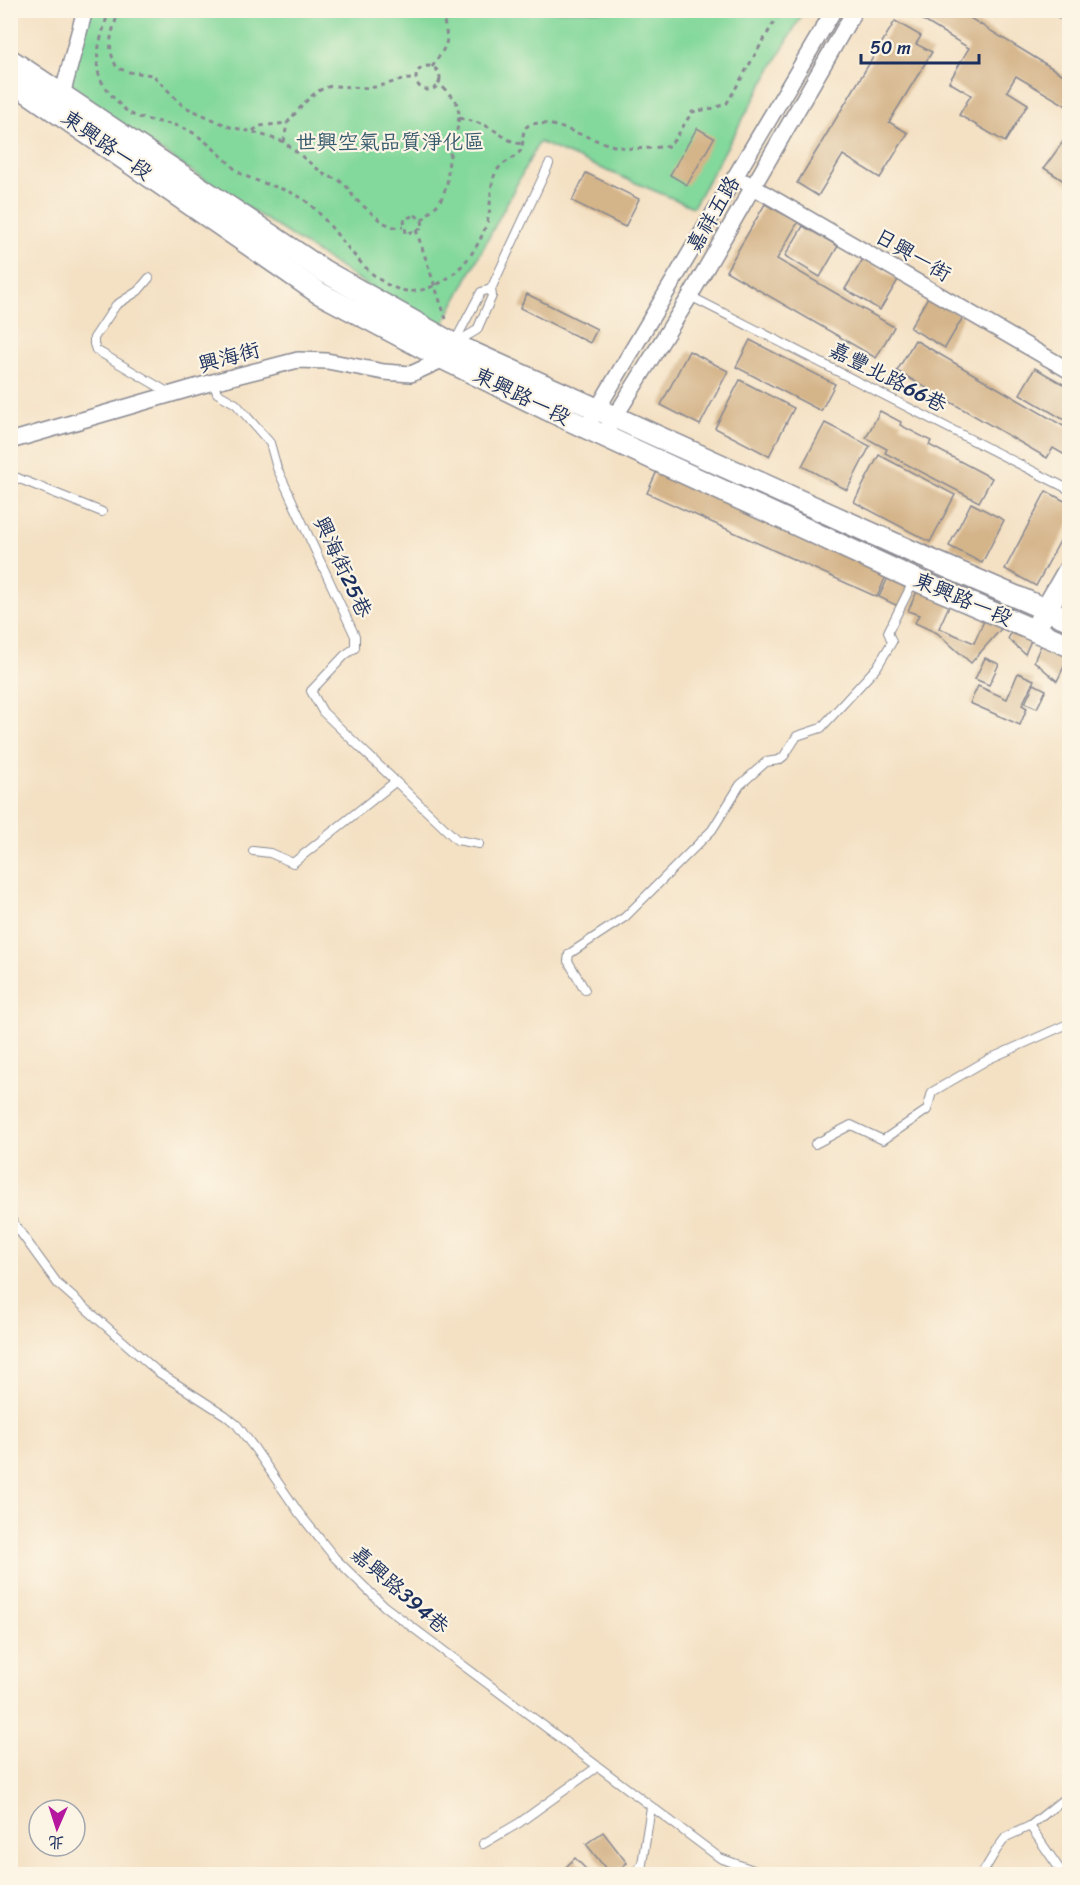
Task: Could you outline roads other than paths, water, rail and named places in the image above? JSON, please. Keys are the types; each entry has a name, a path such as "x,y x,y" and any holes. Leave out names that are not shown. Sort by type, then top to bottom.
{"street":[{"path":"62,94 85,10"},
{"name":"嘉祥五路","path":"600,422 734,176 834,10"},
{"name":"嘉祥五路","path":"600,422 690,296 855,10"},
{"path":"1062,10 1070,15"},
{"name":"東興路一段","path":"10,60 449,352"},
{"name":"東興路一段","path":"10,80 319,293 600,422 914,579 1036,631 1067,633"},
{"name":"日興一街","path":"734,176 1070,371"},
{"name":"興海街","path":"10,441 213,382 298,360 327,361 384,372 411,374 449,352"},
{"name":"東興路一段","path":"600,422 1045,609 1067,633"},
{"path":"1036,631 1045,609 1070,568"}],"lane":[{"path":"449,352 477,330 492,296 491,289 549,164"},
{"path":"149,278 138,291 116,304 94,338 94,344 96,350 172,395"},
{"path":"449,352 481,292 491,289"},
{"name":"嘉豐北路66巷","path":"690,296 1070,490"},
{"name":"興海街25巷","path":"213,382 217,393 236,404 270,443 277,468 355,636 355,648 345,655 311,691 314,698 323,711 457,840 479,844"},
{"path":"10,475 102,512"},
{"path":"585,990 568,961 569,954 625,917 712,830 740,785 766,762 784,756 796,736 821,728 877,667 892,642 888,632 914,579"},
{"path":"254,851 270,853 293,863 395,782"},
{"path":"815,1144 851,1125 883,1140 927,1110 933,1092 989,1059 1070,1023"},
{"name":"嘉興路394巷","path":"10,1218 58,1284 158,1372 237,1425 335,1558 384,1606 720,1858 764,1875"},
{"path":"483,1844 519,1822 597,1767"},
{"path":"982,1875 996,1849 1006,1837 1030,1826 1070,1794"},
{"path":"634,1875 642,1864 651,1807"},
{"path":"1030,1826 1063,1875"}],"park label":[{"name":"世興空氣品質淨化區","path":"390,142"}]}
